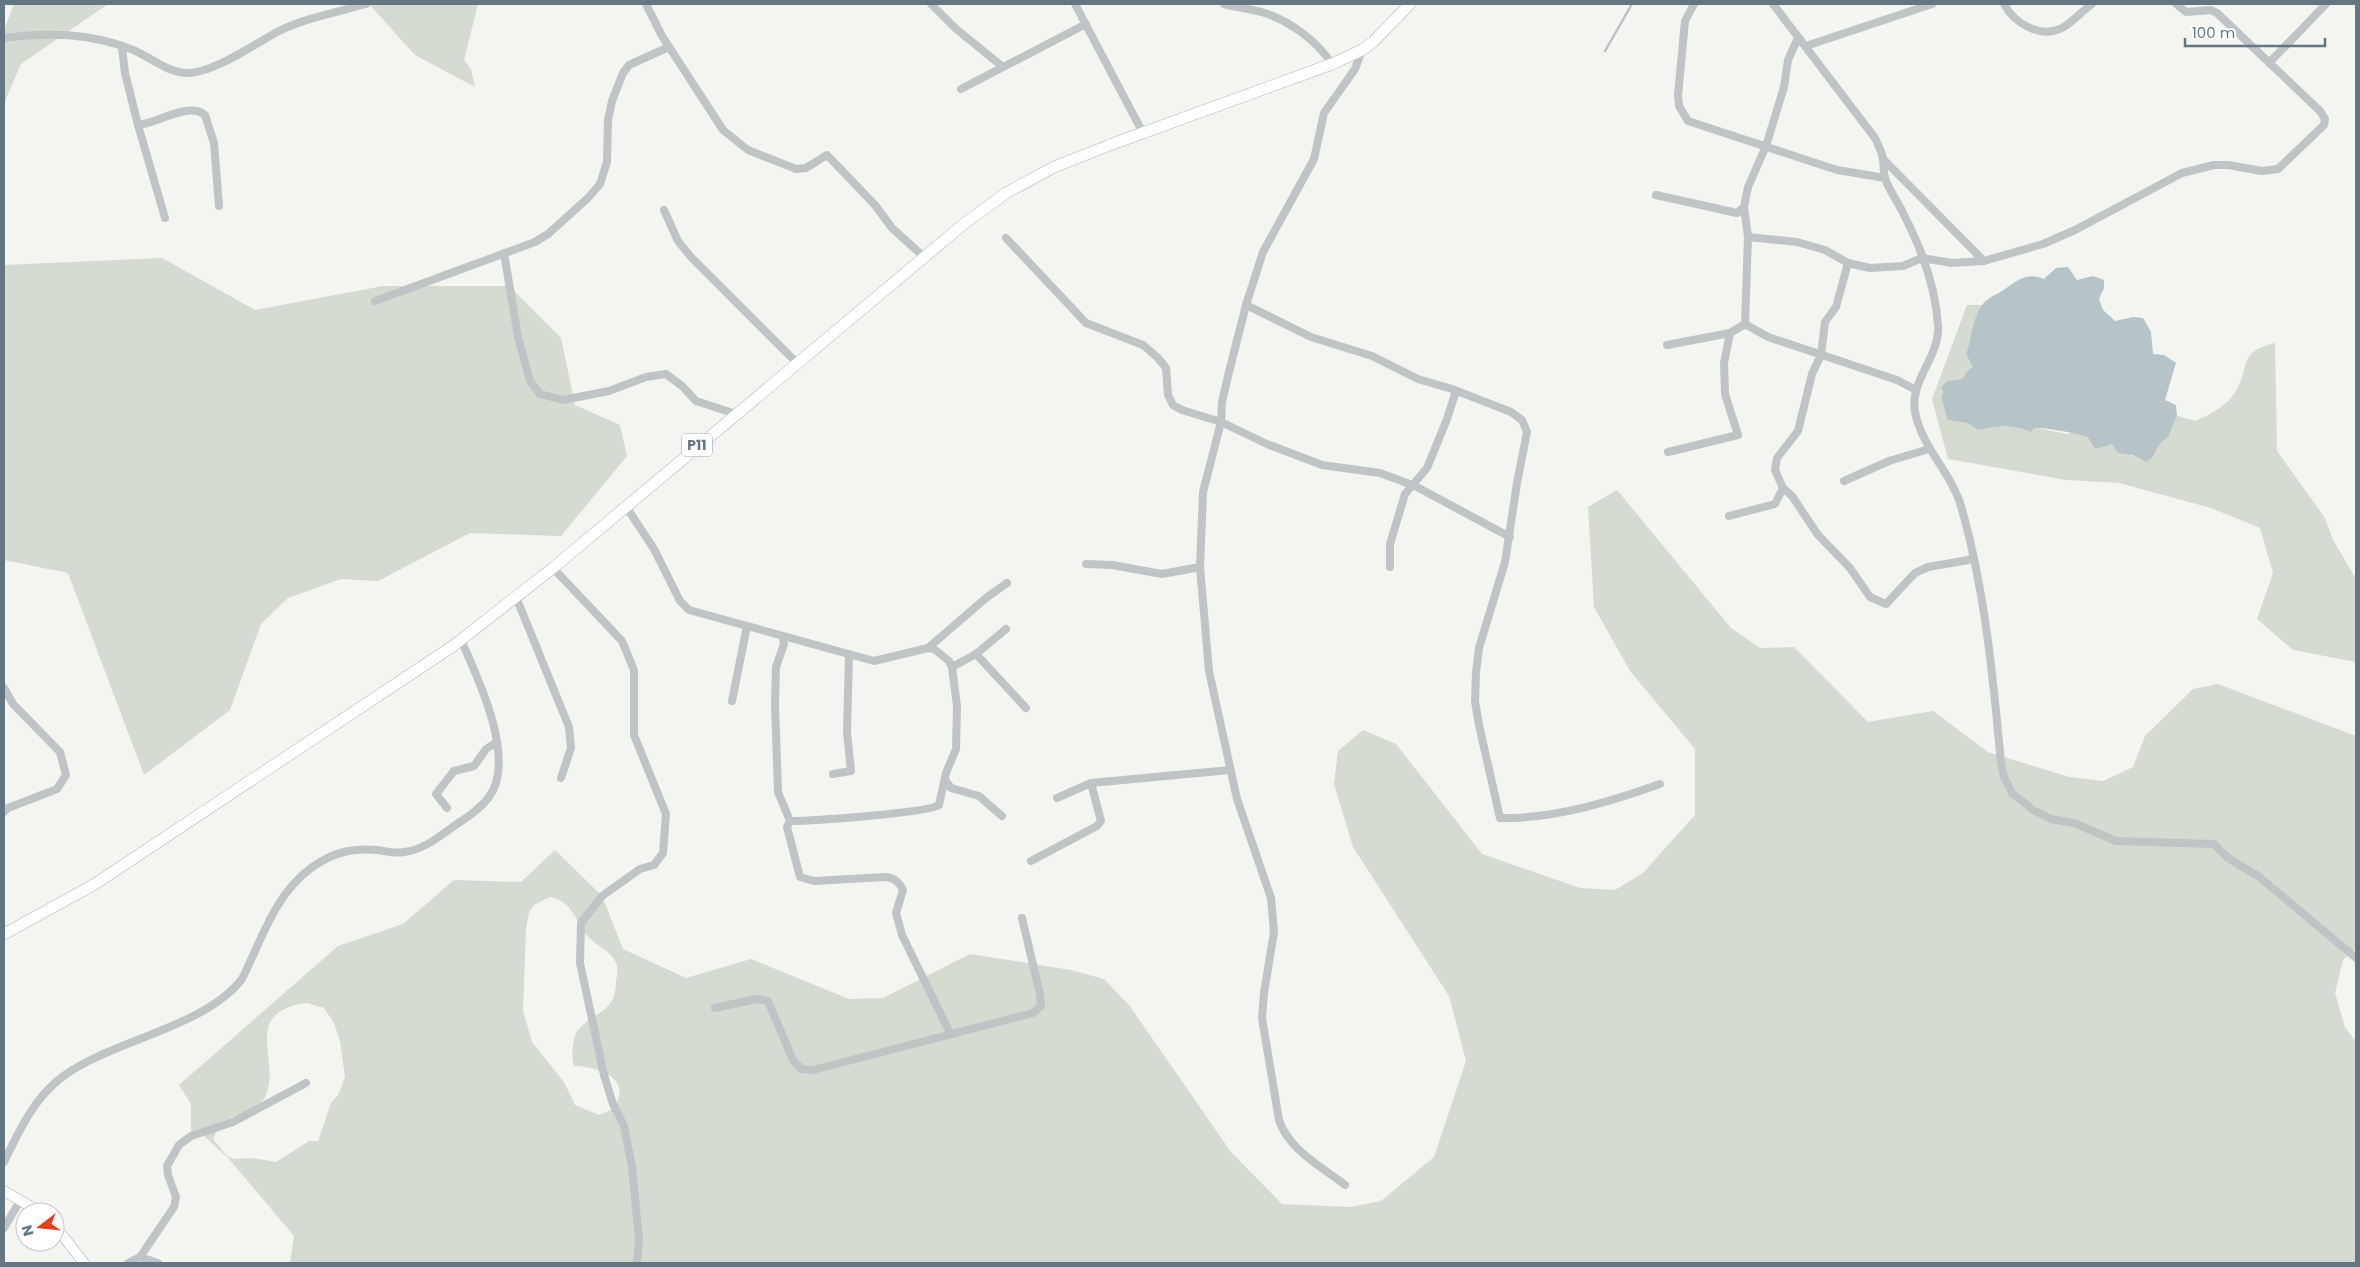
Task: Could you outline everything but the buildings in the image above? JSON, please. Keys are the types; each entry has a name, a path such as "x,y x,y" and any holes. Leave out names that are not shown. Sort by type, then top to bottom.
{"main road":[{"name":"P11","path":"4,934 95,884 461,640 553,568 625,505 965,223 1006,194 1054,168 1143,133 1332,64 1362,50 1373,42 1410,4"}],"street":[{"path":"4,38 30,34 87,36 122,47 176,72 194,73 238,55 292,26 366,4"},
{"path":"646,4 669,47 715,121 740,144 748,150 796,169 806,168 826,156 875,205 892,228 924,257"},
{"path":"931,4 955,28 1004,67"},
{"path":"1075,4 1143,133"},
{"path":"1224,4 1262,12 1306,35 1321,48 1332,64"},
{"path":"1694,4 1685,21 1678,95 1679,106 1688,121 1837,170 1885,178"},
{"path":"1772,4 1875,138 1883,159 1885,178 1905,216 1922,258 1931,289 1938,325 1938,336 1935,348 1916,390 1914,404 1918,424 1929,449 1944,471 1960,504 1974,559 1992,675 2001,763 2004,777 2012,792 2033,810 2074,823 2116,841 2214,844 2228,858 2258,876 2356,958"},
{"path":"1806,46 1928,4"},
{"path":"2004,4 2009,13 2025,26 2053,31 2066,26 2092,4"},
{"path":"1748,237 1797,242 1825,250 1848,263 1870,268 1903,266 1922,258 1952,263 1984,261 2043,244 2075,230 2182,173 2194,169 2228,165 2270,172 2284,166 2324,125 2324,120 2312,101 2269,63 2212,7 2186,12 2176,4"},
{"path":"2269,63 2326,4"},
{"path":"961,89 1086,24"},
{"path":"1745,324 1748,237 1744,207 1748,187 1766,146 1784,87 1788,60 1798,38"},
{"path":"122,47 128,89 165,218"},
{"path":"375,301 534,242 548,234 588,198 600,184 607,162 608,120 612,101 623,73 634,62 669,47"},
{"path":"1345,1184 1292,1144 1283,1132 1279,1120 1262,1018 1274,932 1270,898 1237,799 1230,770 1206,650 1200,567 1203,492 1220,422 1222,402 1246,305 1263,252 1314,159 1324,113 1355,69 1362,50"},
{"path":"138,125 150,124 185,110 201,112 205,115 214,144 218,206"},
{"path":"1883,159 1984,261"},
{"path":"1656,195 1692,201 1737,213 1744,207"},
{"path":"664,210 678,241 691,257 797,363"},
{"path":"1006,238 1086,322 1143,345 1158,358 1166,368 1168,395 1173,404 1182,410 1220,422 1267,444 1322,465 1380,473 1412,484 1510,537"},
{"path":"504,253 518,337 530,380 540,394 563,400 609,391 646,377 666,374 682,386 696,401 736,414"},
{"path":"1848,263 1836,306 1826,322 1821,355 1812,374 1798,431 1777,458 1774,470 1783,488 1792,496 1818,535 1850,568 1870,597 1886,604 1915,573 1941,564 1974,559"},
{"path":"1246,305 1311,336 1372,356 1418,380 1456,391 1510,412 1522,420 1526,426 1527,432 1516,483 1510,537 1505,562 1479,648 1476,682 1475,701 1479,725 1500,818 1520,818 1582,809 1660,784"},
{"path":"1745,324 1768,337 1897,380 1916,390"},
{"path":"1667,346 1730,333 1745,324"},
{"path":"1668,452 1738,435 1725,394 1724,363 1730,333"},
{"path":"1390,567 1390,544 1405,494 1427,468 1447,420 1456,391"},
{"path":"1844,480 1889,460 1929,449"},
{"path":"1730,516 1775,504 1783,488"},
{"path":"625,505 654,549 684,606 689,610 874,661 928,648 986,598 1007,583"},
{"path":"1086,564 1112,564 1162,574 1200,567"},
{"path":"553,568 622,641 628,654 634,670 634,735 666,814 663,853 654,865 640,869 602,896 581,923 580,963 585,990 604,1076 613,1104 624,1126 632,1167 639,1239 637,1263"},
{"path":"516,597 569,727 571,748 561,778"},
{"path":"732,701 747,626"},
{"path":"952,667 976,654 1006,629"},
{"path":"783,637 784,644 776,667 775,705 778,792 790,821 787,827 800,877 814,882 886,877 894,878 900,884 903,890 896,913 902,935 950,1033"},
{"path":"4,1162 26,1118 41,1098 62,1078 110,1050 198,1013 233,991 242,980 281,899 310,868 335,853 347,850 359,848 402,853 427,845 466,818 489,797 500,773 497,742 494,726 474,669 461,640"},
{"path":"790,821 935,808 941,801 945,780 956,749 957,706 950,661 940,653 928,648"},
{"path":"833,774 851,771 848,732 849,654"},
{"path":"976,654 1026,708"},
{"path":"4,688 13,704 60,752 66,775 57,790 8,808 4,812"},
{"path":"447,808 436,794 446,780 454,771 474,766 486,749 497,742"},
{"path":"1057,798 1091,783 1230,770"},
{"path":"945,780 951,788 979,796 1002,816"},
{"path":"1031,861 1097,826 1101,821 1091,783"},
{"path":"715,1008 756,999 768,1001 793,1060 801,1069 813,1070 1033,1013 1040,1006 1040,994 1022,918"},
{"path":"128,1263 140,1257 174,1208 176,1197 168,1175 167,1166 179,1145 191,1136 233,1122 306,1083"},
{"path":"4,1191 25,1202"},
{"path":"4,1228 21,1199"},
{"path":"65,1239 84,1263"},
{"path":"140,1257 158,1263"}],"shaded area":[{"path":"14,4 108,4 21,64 4,103 4,30"},
{"path":"369,4 478,4 464,60 471,69 475,87 415,55"},
{"path":"162,258 255,310 383,286 509,286 561,338 575,405 620,425 627,456 561,536 470,533 378,581 341,579 288,598 261,624 230,710 144,775 68,573 4,560 4,265"},
{"path":"2068,267 2077,280 2093,276 2104,280 2104,288 2099,299 2103,310 2115,321 2133,317 2143,318 2151,332 2153,354 2164,355 2176,363 2165,400 2176,405 2177,416 2168,437 2159,445 2152,458 2146,462 2133,455 2118,453 2112,444 2097,449 2087,437 2071,433 2040,428 2030,432 2024,429 2004,426 1978,430 1967,423 1948,420 1941,397 1943,392 1941,387 1947,381 1962,379 1968,370 1973,367 1966,354 1976,316 1984,302 2023,278 2033,276 2044,279 2056,268"},
{"path":"1967,305 1982,305 1966,354 1974,367 1968,370 1962,379 1947,381 1941,397 1949,420 1967,423 1978,430 2004,426 2024,429 2030,432 2038,428 2067,434 2075,432 2087,437 2097,449 2112,444 2146,462 2152,458 2159,445 2168,437 2177,416 2196,421 2222,406 2230,399 2239,385 2249,357 2255,351 2275,343 2277,451 2325,518 2333,540 2356,579 2356,662 2293,650 2257,619 2273,573 2260,528 2211,508 2119,483 2066,480 1948,459 1932,399"},
{"path":"1617,490 1731,628 1760,648 1794,647 1868,722 1933,711 1988,752 2069,777 2103,781 2133,767 2145,736 2193,689 2218,684 2356,736 2356,949 2343,960 2335,993 2345,1027 2356,1042 2356,1263 290,1263 294,1236 229,1159 204,1136 191,1136 191,1104 179,1085 338,946 403,924 454,880 521,882 555,850 602,896 623,949 686,978 751,959 849,999 883,998 970,954 1071,970 1104,979 1129,1005 1231,1152 1282,1204 1350,1207 1381,1201 1434,1157 1466,1061 1449,996 1353,847 1334,784 1338,751 1363,730 1396,744 1482,854 1580,888 1615,890 1643,873 1695,815 1695,749 1630,671 1594,607 1588,507","holes":["550,897 557,899 567,906 585,933 612,956 617,966 613,999 604,1010 579,1029 573,1047 574,1066 601,1071 617,1082 619,1095 615,1108 599,1115 575,1105 564,1082 532,1042 523,1011 526,929 529,912 534,905","307,1003 324,1008 334,1023 340,1041 345,1077 338,1095 331,1103 318,1141 309,1141 276,1162 252,1158 234,1159 227,1156 213,1139 220,1126 230,1118 254,1108 263,1100 269,1087 270,1072 267,1042 268,1029 273,1017 286,1008"]}],"waterway":[{"path":"1605,51 1632,4"}]}
